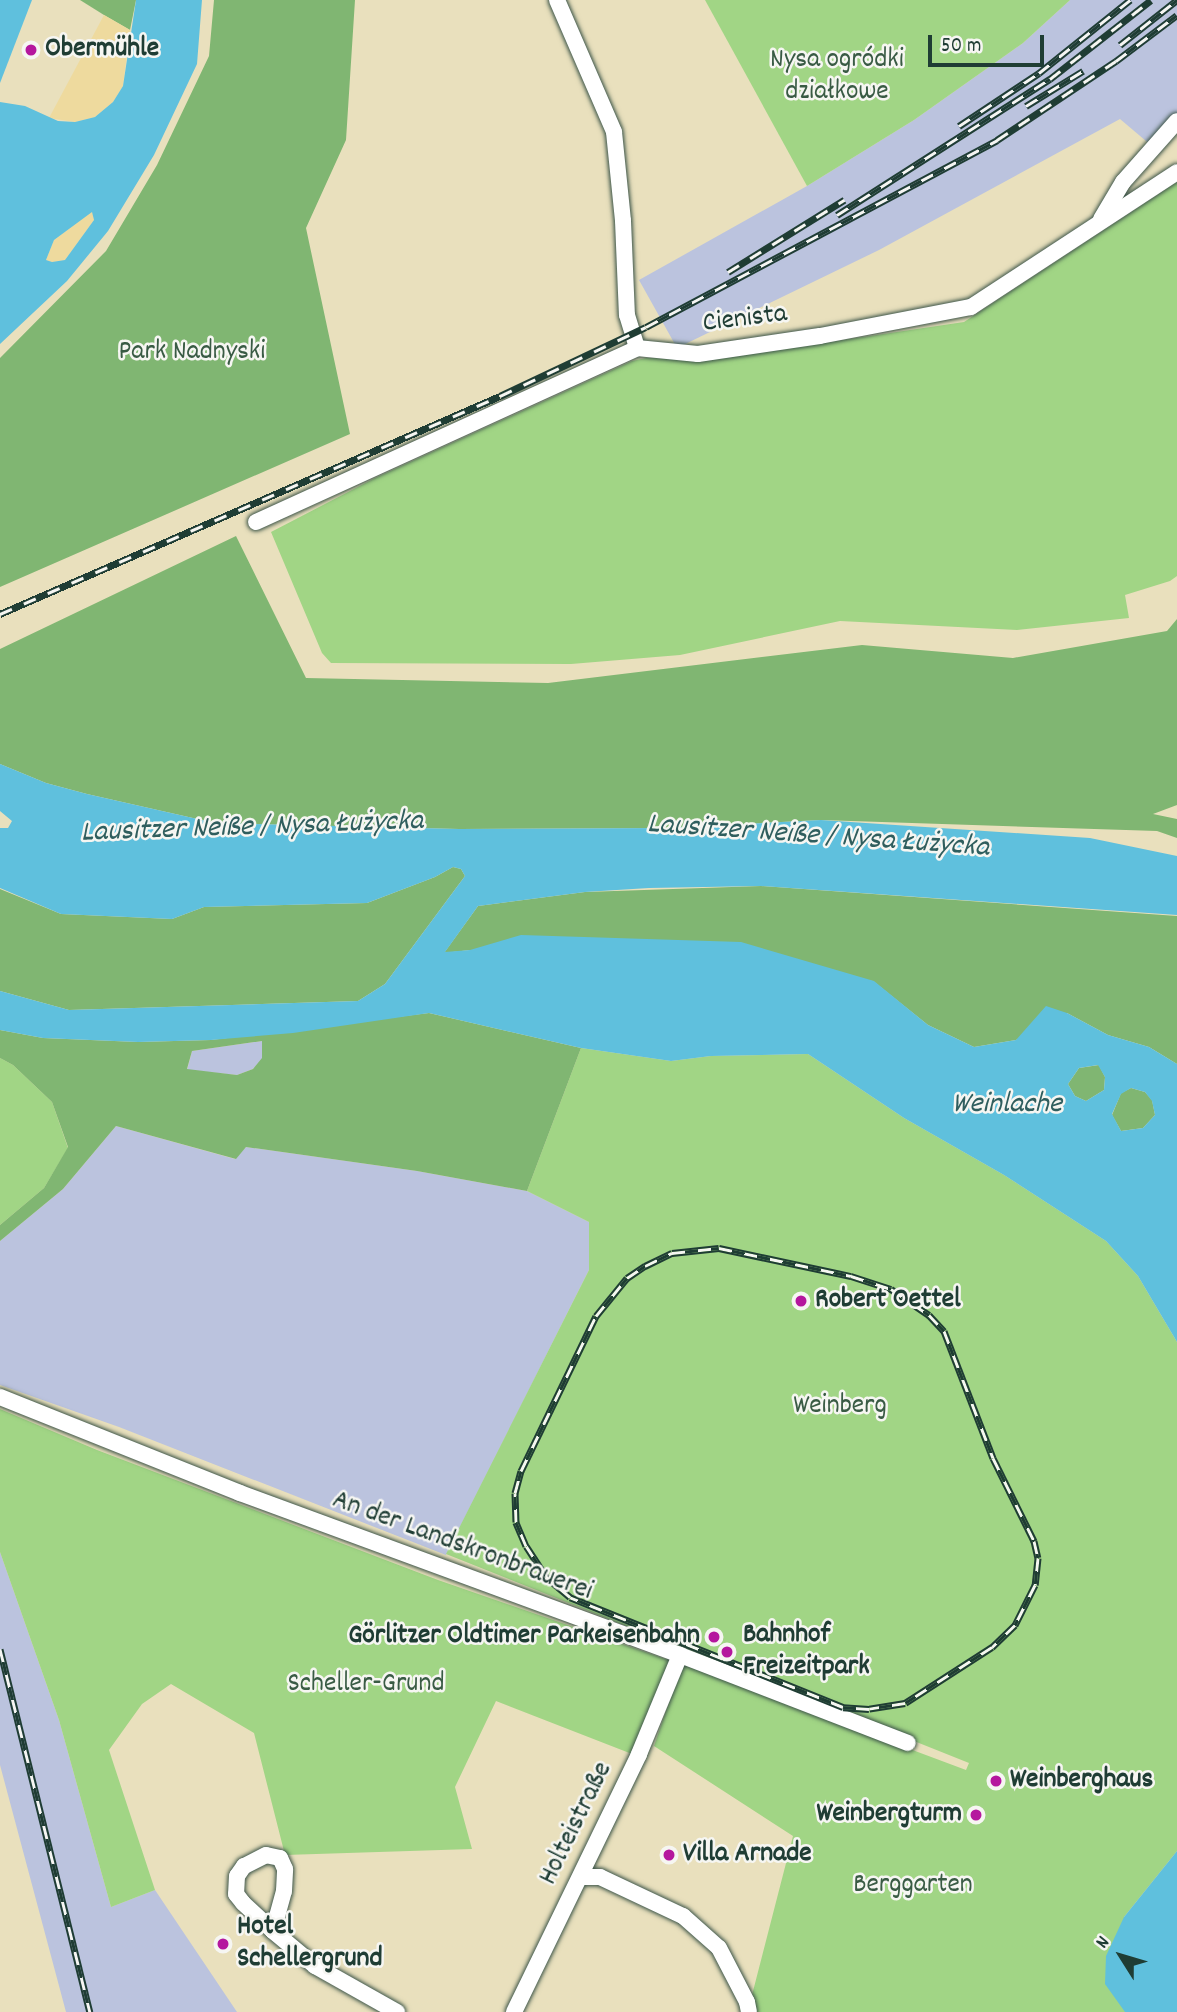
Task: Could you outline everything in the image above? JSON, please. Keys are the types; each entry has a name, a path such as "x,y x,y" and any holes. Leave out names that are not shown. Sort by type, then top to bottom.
{"street":[{"path":"256,522 637,348 627,315 623,221 614,132 557,0"},
{"path":"1101,219 1124,182 1177,121"},
{"name":"Cienista","path":"637,348 698,354 820,336 971,307 1077,239 1101,219 1121,210 1177,172"},
{"name":"An der Landskronbrauerei","path":"0,1397 240,1493 680,1655 908,1744"},
{"name":"Holteistraße","path":"514,2012 639,1754 680,1655"},
{"path":"581,1877 600,1877 683,1916 719,1948 747,2001 749,2012"},
{"path":"273,1931 315,1966 397,2012"}],"shaded area":[{"path":"1070,0 1177,0 1177,132 1159,152 1120,119 879,250 677,348 639,280 807,186 914,120 1023,43"},
{"path":"262,1041 263,1058 253,1069 237,1075 187,1070 192,1051"},
{"path":"116,1126 235,1159 246,1147 417,1171 527,1191 589,1222 589,1270 446,1555 119,1427 0,1385 0,1241 63,1189"},
{"path":"0,1552 59,1720 111,1907 155,1890 237,2012 66,2012 0,1765"}],"green space":[{"path":"80,0 136,0 130,30 104,15"},
{"name":"Park Nadnyski","path":"214,0 355,0 346,140 306,228 350,434 0,587 0,358 106,251 157,165 209,56"},
{"name":"Nysa ogródki działkowe","path":"705,0 1070,0 1023,43 914,120 807,186"},
{"path":"1177,182 1177,576 1170,581 1125,595 1129,618 1017,630 840,621 680,655 571,664 331,663 322,653 271,532 375,478 632,361 646,358 714,359 964,322"},
{"path":"236,536 306,678 548,683 862,645 1013,658 1167,631 1177,619 1177,805 1153,814 1177,819 1177,838 1157,831 821,820 668,828 459,829 215,823 46,783 0,764 0,649"},
{"path":"453,867 461,869 465,876 385,984 358,1001 69,1010 0,991 0,889 61,914 172,919 204,907 367,903 435,877"},
{"path":"761,886 1177,916 1177,1064 1149,1047 1108,1035 1067,1013 1016,1040 974,1047 928,1025 873,981 470,950 444,953 478,906 585,892"},
{"path":"429,1013 581,1048 527,1191 417,1171 246,1147 236,1159 116,1126 63,1189 0,1241 0,1225 44,1188 68,1147 52,1102 13,1065 0,1058 0,1030 43,1038 138,1042 211,1040","holes":["262,1041 262,1058 253,1069 237,1075 187,1069 192,1051"]},
{"name":"Weinberg","path":"581,1048 671,1061 711,1056 808,1054 904,1118 1004,1175 1106,1241 1138,1276 1177,1342 1177,1851 1124,1917 1125,2012 753,2012 751,1999 793,1836 654,1746 682,1664 966,1770 969,1763 446,1554 589,1270 589,1222 527,1191"},
{"path":"0,1058 13,1065 52,1102 68,1148 44,1188 0,1225"},
{"path":"1099,1065 1105,1077 1104,1090 1086,1101 1075,1096 1068,1084 1079,1068"},
{"path":"1131,1088 1145,1092 1152,1100 1155,1115 1143,1128 1121,1131 1112,1115 1121,1093"},
{"name":"Scheller-Grund","path":"0,1409 97,1450 438,1580 671,1661 632,1754 496,1701 455,1787 472,1849 285,1855 254,1733 171,1684 142,1704 109,1750 155,1890 111,1907 59,1720 0,1552"}],"sand":[{"path":"104,15 130,30 123,86 113,102 95,117 75,122 49,118"},
{"path":"92,211 94,220 65,260 46,260 54,240"}],"water":[{"path":"0,0 32,0 0,83"},
{"path":"136,0 202,0 197,64 154,155 108,231 67,281 0,344 0,102 25,106 58,121 75,122 95,117 113,102 123,86","holes":["92,212 94,220 65,260 46,260 54,240"]},
{"path":"0,764 46,783 215,823 459,829 668,828 821,820 1090,838 1177,856 1177,915 761,886 649,888 585,892 478,906 445,952 470,950 521,935 741,942 874,981 928,1025 974,1047 1016,1040 1046,1006 1067,1013 1108,1035 1149,1047 1177,1064 1177,1342 1138,1276 1106,1241 1004,1175 904,1118 808,1054 711,1056 671,1061 581,1048 429,1013 293,1033 211,1040 138,1042 43,1038 0,1030 0,991 69,1010 358,1001 385,984 465,876 461,869 453,867 435,877 367,903 204,907 172,919 61,914 0,888 0,828 8,828 12,821 0,811","holes":["1098,1065 1105,1077 1104,1090 1086,1101 1075,1096 1068,1084 1079,1068","1131,1088 1145,1092 1152,1101 1155,1115 1143,1128 1121,1131 1112,1114 1121,1094"]},
{"path":"1177,1851 1177,2012 1125,2012 1105,1984 1106,1956 1124,1917"}],"railway":[{"path":"959,126 1039,73 1130,0"},
{"path":"837,215 1050,79 1151,0"},
{"path":"1120,45 1177,0"},
{"path":"0,614 500,396 646,327 997,140 1116,61 1177,15"},
{"path":"1026,106 1083,71"},
{"path":"728,272 844,200"},
{"path":"719,1248 851,1276 891,1289 929,1315 944,1331 993,1458 1034,1541 1038,1558 1035,1585 1015,1625 992,1647 905,1703 869,1709 843,1707 570,1597 547,1578 526,1546 516,1522 515,1493 521,1471 596,1316 627,1278 645,1266 672,1253 719,1248"},
{"path":"0,1649 90,2012"}],"place":[{"name":"Obermühle","path":"31,50"},
{"name":"Robert Oettel","path":"801,1301"},
{"name":"Görlitzer Oldtimer Parkeisenbahn","path":"714,1637"},
{"name":"Bahnhof Freizeitpark","path":"727,1652"},
{"name":"Weinberghaus","path":"996,1781"},
{"name":"Weinbergturm","path":"976,1815"},
{"name":"Villa Arnade","path":"669,1855"},
{"name":"Hotel Schellergrund","path":"223,1944"}],"water label":[{"name":"Lausitzer Neiße / Nysa Łużycka","path":"252,829"},
{"name":"Lausitzer Neiße / Nysa Łużycka","path":"818,838"},
{"name":"Weinlache","path":"1007,1106"}],"park label":[{"name":"Berggarten","path":"913,1886"}]}
